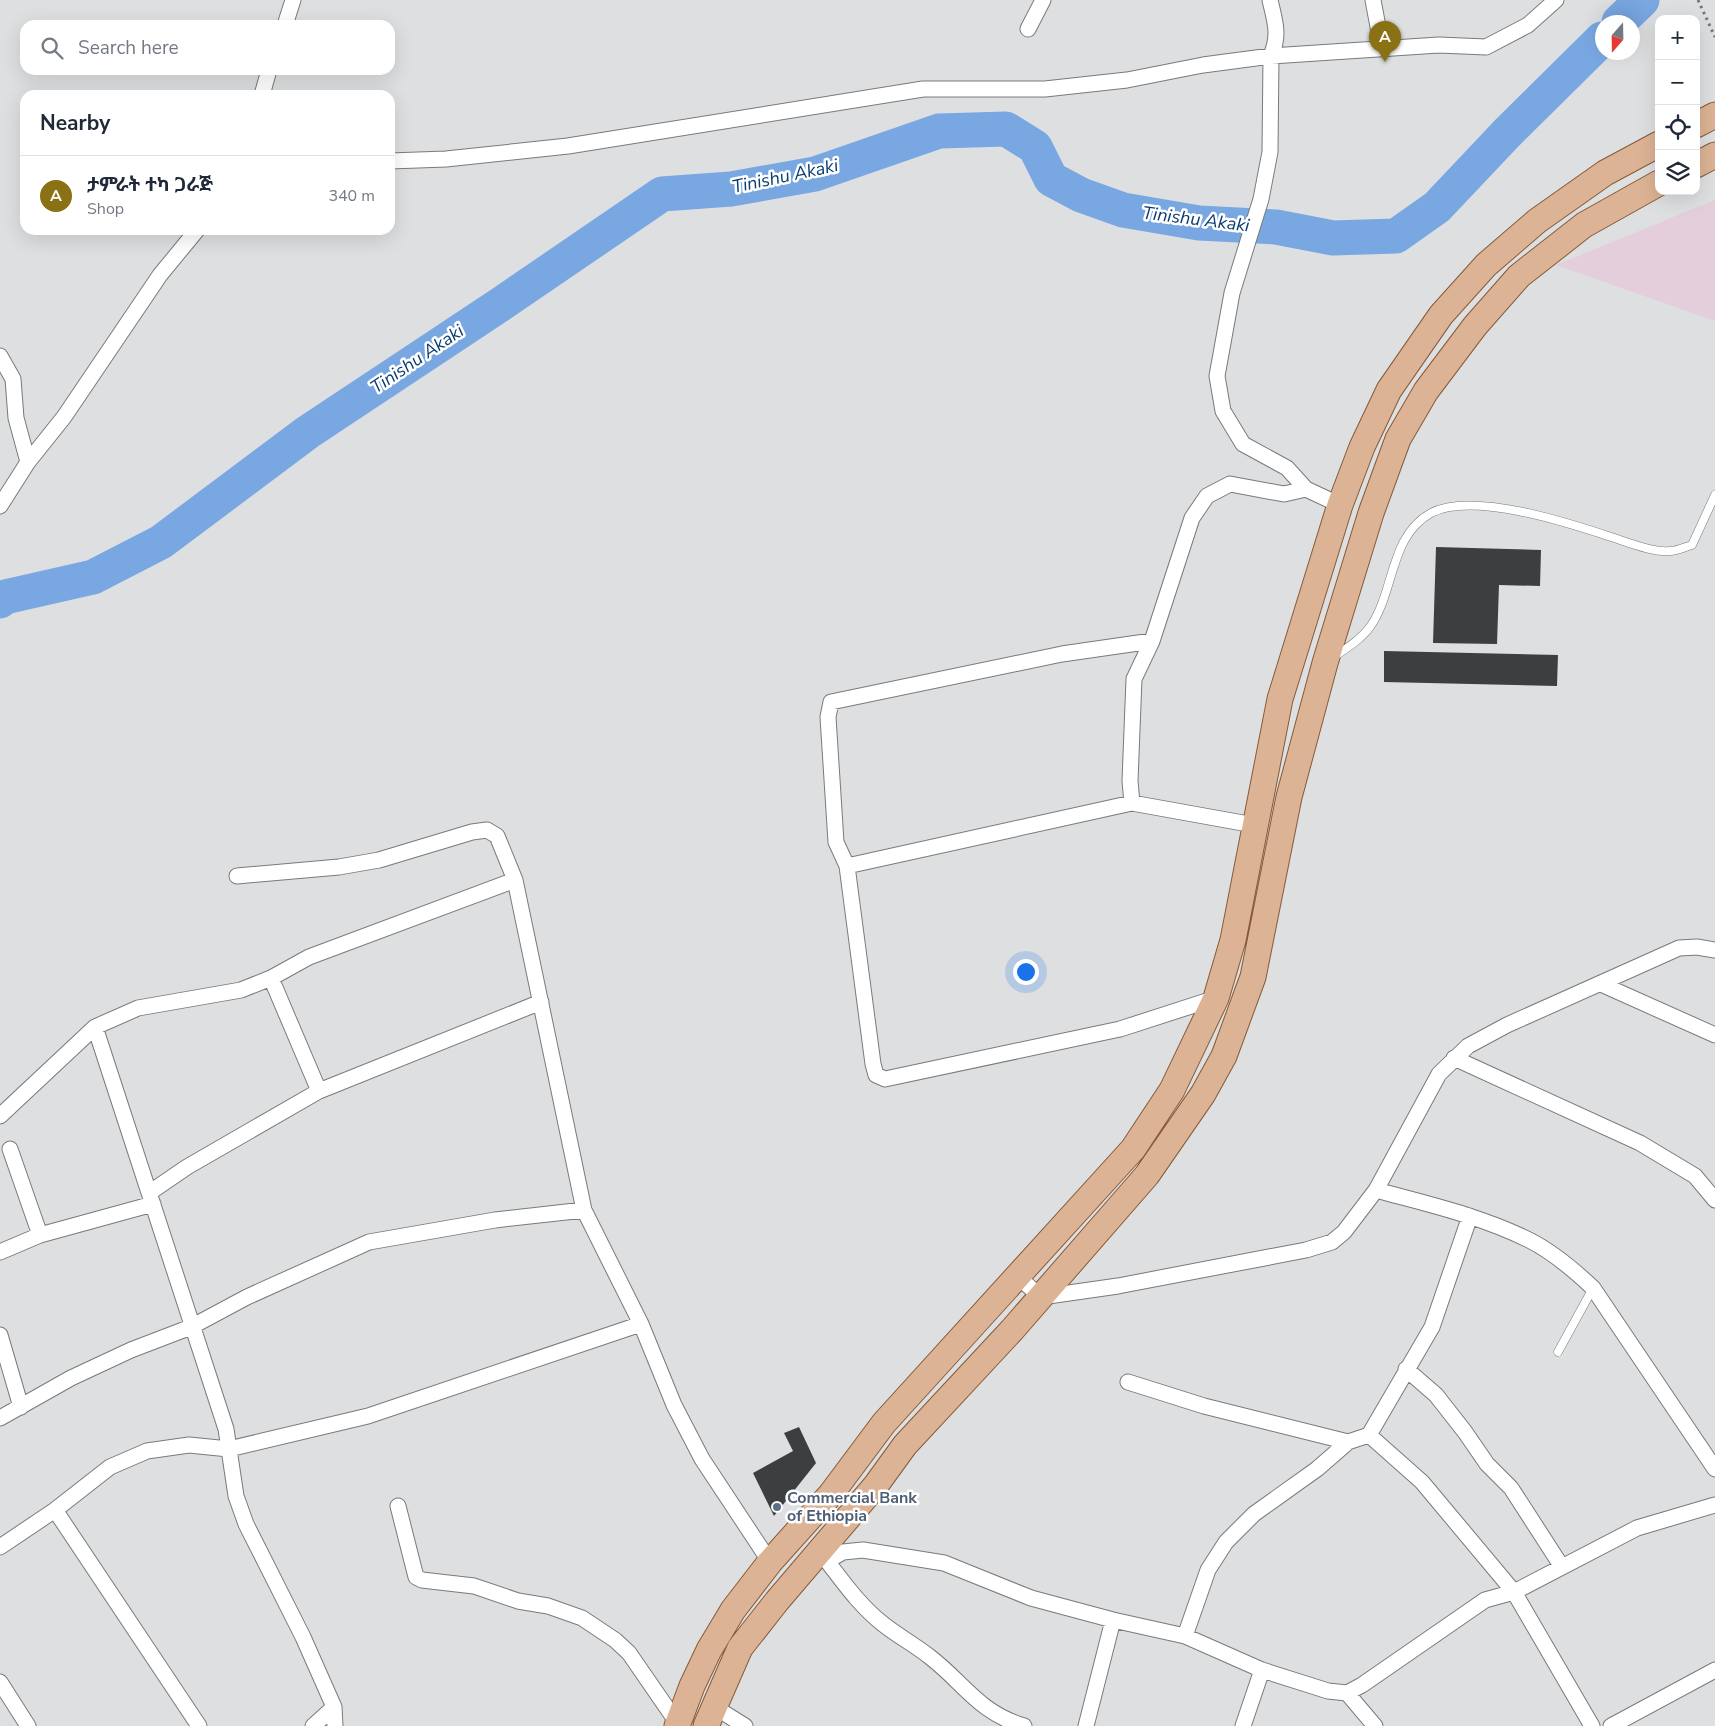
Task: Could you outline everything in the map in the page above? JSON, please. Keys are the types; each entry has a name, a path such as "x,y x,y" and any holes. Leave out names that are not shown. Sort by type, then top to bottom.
{"main road":[{"path":"1700,123 1715,115"},
{"path":"677,1725 709,1650 733,1610 770,1562 831,1494 884,1423 1133,1149 1172,1090 1216,998 1233,940 1280,699 1340,504 1362,447 1389,390 1448,308 1486,265 1537,221 1605,173 1655,146"},
{"path":"1700,163 1715,156"},
{"path":"709,1716 740,1648 822,1558 905,1445 1041,1297 1147,1175 1183,1126 1224,1056 1252,977 1289,798 1325,663 1371,512 1398,439 1426,391 1475,326 1519,276 1584,225 1655,186"}],"street":[{"path":"287,20 293,0"},
{"path":"1028,30 1043,0"},
{"path":"1270,0 1277,28 1277,42 1271,56 1270,152 1260,199 1232,293 1217,376 1223,411 1243,444 1287,468 1306,489 1340,504"},
{"path":"1373,0 1382,48"},
{"path":"395,161 446,159 568,146 923,89 1044,89 1127,80 1203,65 1271,56 1439,45 1486,47 1528,25 1556,0"},
{"path":"263,90 268,75"},
{"path":"0,506 28,462 64,417 160,275 193,235"},
{"path":"0,356 13,380 16,418 28,462"},
{"path":"1132,803 1130,781 1134,679 1152,641 1192,518 1208,496 1230,484 1284,494 1306,489"},
{"path":"1152,641 1062,654 831,702 828,717 836,842 847,866 873,1064 876,1075 885,1079 1120,1029 1216,998"},
{"path":"847,866 1132,803 1254,825"},
{"path":"237,876 339,867 379,860 472,832 488,830 497,836 515,880 584,1210 641,1324 674,1405 702,1460 770,1562"},
{"path":"0,1116 95,1027 138,1008 241,990 271,978 309,957 515,880"},
{"path":"1017,1276 1041,1297 1127,1285 1306,1250 1332,1242 1344,1232 1376,1190 1439,1074 1468,1046 1507,1025 1678,948 1697,947 1715,950"},
{"path":"271,978 320,1091"},
{"path":"1601,984 1715,1035"},
{"path":"0,1252 40,1235 151,1198 187,1168 320,1091 541,1002"},
{"path":"95,1027 191,1328 226,1429 236,1496 246,1524 303,1637 334,1707 335,1726"},
{"path":"1454,1058 1640,1143 1696,1176 1715,1200"},
{"path":"10,1150 40,1235"},
{"path":"1376,1190 1470,1216 1530,1240 1567,1264 1594,1288 1715,1469"},
{"path":"0,1418 21,1408 71,1378 131,1350 191,1328 247,1297 369,1242 495,1220 584,1210"},
{"path":"1184,1636 1208,1570 1226,1542 1254,1514 1317,1470 1348,1442 1369,1434 1432,1327 1470,1216"},
{"path":"0,1547 55,1510 110,1467 147,1451 190,1445 229,1449 368,1416 641,1324"},
{"path":"0,1335 21,1408"},
{"path":"1406,1369 1436,1396 1465,1432 1487,1464 1511,1488 1562,1567"},
{"path":"1128,1382 1204,1406 1348,1442"},
{"path":"1369,1434 1422,1482 1514,1592 1592,1726"},
{"path":"1024,1726 1003,1723 984,1708 931,1658 883,1624 850,1591 822,1558 843,1552 863,1550 944,1563 1031,1598 1113,1620 1184,1636 1262,1670 1328,1690 1347,1693 1362,1686 1485,1600 1514,1592 1637,1528 1715,1505"},
{"path":"398,1506 416,1576 422,1580 474,1586 518,1601 548,1606 582,1618 615,1640 629,1653 677,1725"},
{"path":"55,1510 199,1726"},
{"path":"1086,1726 1113,1620"},
{"path":"1243,1726 1262,1670"},
{"path":"1611,1726 1715,1670"},
{"path":"0,1682 28,1726"},
{"path":"1347,1693 1375,1726"},
{"path":"313,1726 334,1707"},
{"path":"709,1716 745,1726"}],"lane":[{"path":"1325,663 1353,644 1369,628 1381,607 1398,552 1411,531 1430,514 1452,505 1482,505 1572,524 1640,546 1669,552 1692,545 1715,496"},
{"path":"1558,1352 1594,1288"}],"path":[{"path":"1698,0 1715,37"}],"shaded area":[{"path":"1715,200 1715,321 1556,265"}],"building":[{"path":"1436,547 1541,550 1540,586 1499,585 1497,644 1433,643"},
{"path":"1384,651 1558,655 1557,686 1384,682"},
{"path":"799,1427 816,1463 774,1516 753,1473 793,1451 784,1433"}],"waterway":[{"name":"Tinishu Akaki","path":"1626,15 1642,0"},
{"name":"Tinishu Akaki","path":"0,601 5,597 93,577 161,542 308,432 662,194 731,189 815,174 939,131 1006,129 1035,147 1051,179 1081,195 1123,210 1199,223 1276,227 1333,238 1396,236 1437,207 1507,133 1595,46"}],"place":[{"name":"ታምራት ተካ ጋራጅ","path":"1385,62"},
{"name":"Commercial Bank of Ethiopia","path":"777,1507"}]}
